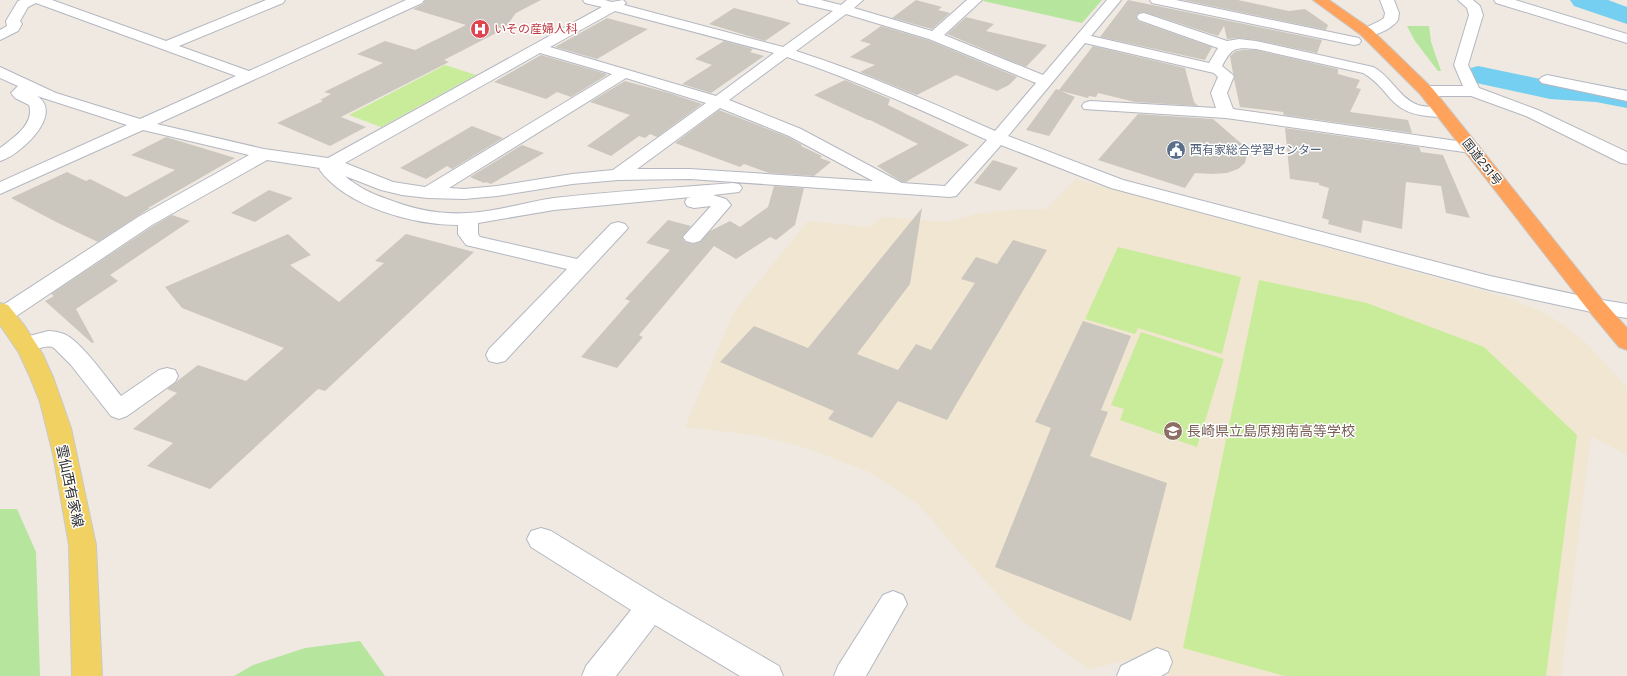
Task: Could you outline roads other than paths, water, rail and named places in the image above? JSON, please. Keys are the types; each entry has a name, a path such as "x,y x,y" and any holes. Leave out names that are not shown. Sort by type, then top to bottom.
{"highway":[{"name":"国道251号","path":"1320,0 1360,37 1426,91 1596,306 1627,342"}],"main road":[{"name":"雲仙西有家線","path":"2,312 26,345 42,378 55,415 70,476 83,550 87,676"}],"street":[{"path":"0,36 13,28 15,24 13,21 23,4 30,0"},
{"path":"40,0 249,76"},
{"path":"166,46 278,0"},
{"path":"0,189 417,0"},
{"path":"590,0 618,3 786,52 838,69 884,87 998,138 1117,184 1490,283 1596,306 1627,311"},
{"path":"804,0 843,9 934,36 1045,81"},
{"path":"618,175 856,0"},
{"path":"934,36 975,0"},
{"path":"0,72 50,96 142,125 264,154 331,164 387,186 402,190 428,193 464,194 497,191 572,179 618,175 690,174 901,190 950,192 998,138 1114,0"},
{"path":"1157,0 1360,37 1381,27 1391,20 1392,14 1387,0"},
{"path":"1465,0 1473,6 1476,15 1462,65 1473,91"},
{"path":"1501,0 1627,39"},
{"path":"618,3 331,164 328,169 343,184 369,199 390,207 416,215 468,219 554,204 726,189 740,186 748,182 750,178"},
{"path":"1144,17 1226,46 1244,44 1256,45 1368,70 1375,74 1407,106 1422,110 1443,112"},
{"path":"1082,38 1214,68 1224,72 1226,76 1219,93 1226,113"},
{"path":"1214,68 1226,46"},
{"path":"538,48 624,73 762,117 799,135 901,190"},
{"path":"428,193 624,73"},
{"path":"1547,80 1627,96"},
{"path":"0,156 20,142 33,126 39,114 38,104 19,93 30,86"},
{"path":"1426,91 1473,91 1532,113 1627,160"},
{"path":"1090,106 1226,113 1471,148"},
{"path":"2,312 145,221 264,154"},
{"path":"554,204 556,211 564,212 712,200 720,203 722,205 721,207 693,237"},
{"path":"468,219 468,234 473,241 581,266"},
{"path":"497,355 618,228"},
{"path":"26,345 47,339 57,340 68,348 119,410 166,376"},
{"path":"541,539 651,607 768,676"},
{"path":"848,676 893,604"},
{"path":"597,676 651,607"}],"waterway":[{"path":"1583,0 1627,16"},
{"path":"1478,75 1550,90 1596,93 1627,99"}],"place":[{"name":"いその産婦人科","path":"480,29"},
{"name":"西有家総合学習センター","path":"1176,150"},
{"name":"長崎県立島原翔南高等学校","path":"1173,431"}]}
